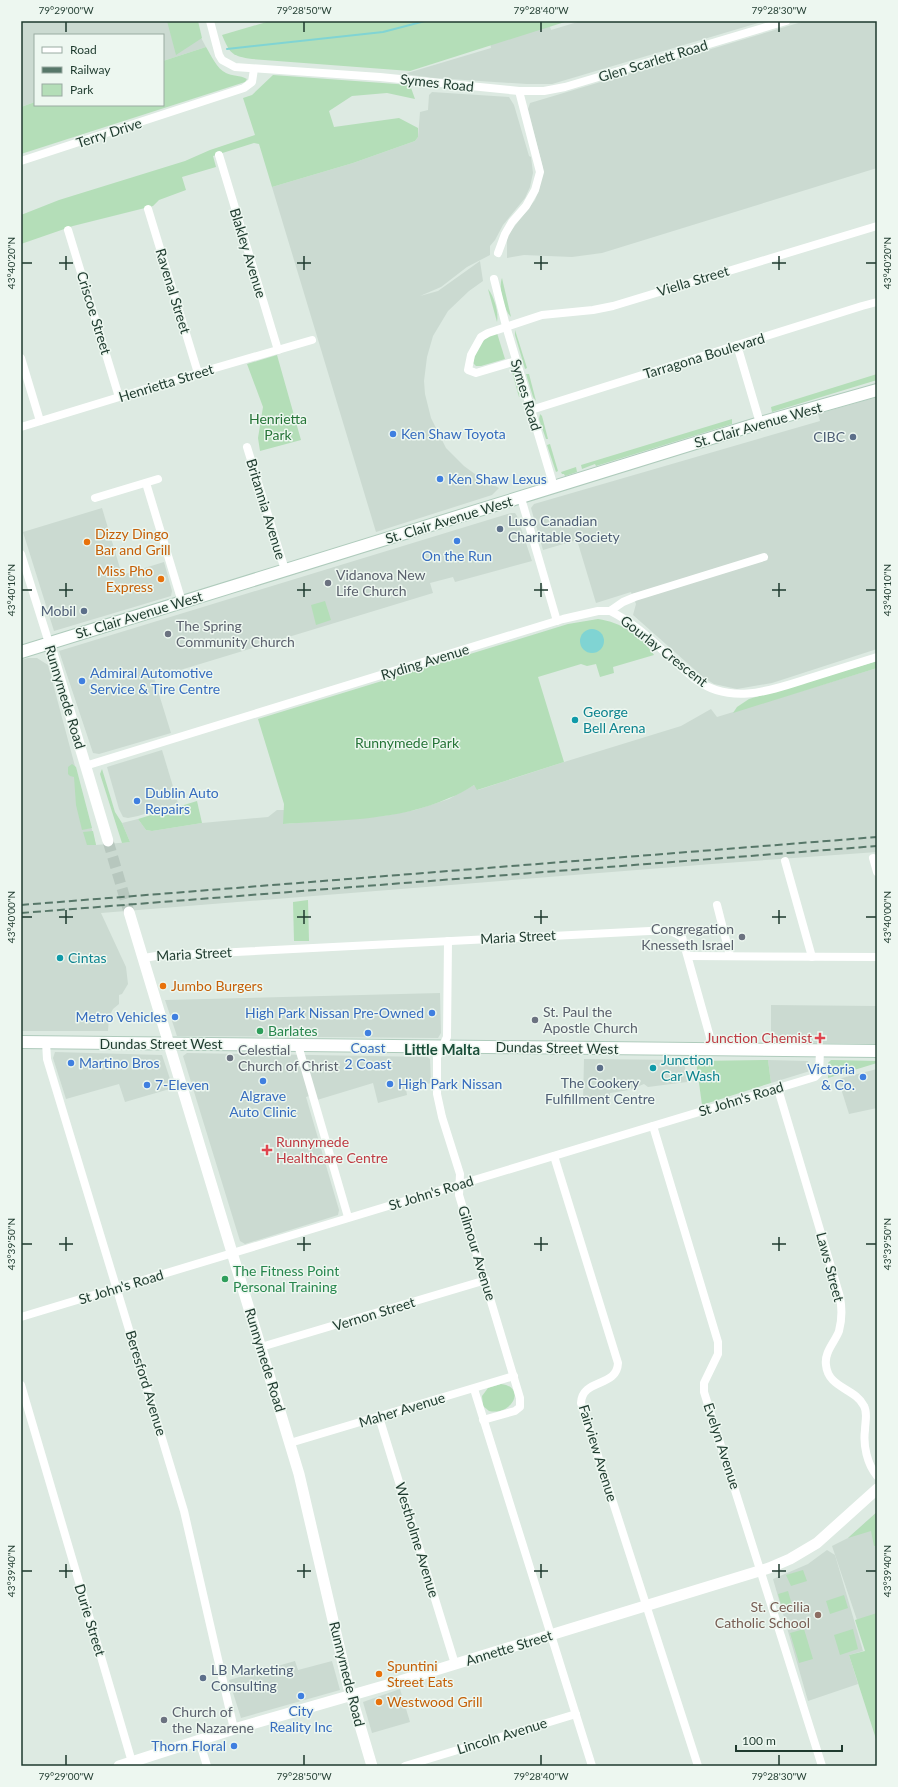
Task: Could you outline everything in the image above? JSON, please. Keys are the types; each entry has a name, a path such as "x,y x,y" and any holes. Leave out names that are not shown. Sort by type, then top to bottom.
{"main road":[{"name":"St. Clair Avenue West","path":"21,652 760,423 877,390"},
{"name":"Dundas Street West","path":"21,1042 877,1051"}],"street":[{"name":"Symes Road","path":"210,21 215,43 222,60 235,68 380,77 519,91"},
{"name":"Glen Scarlett Road","path":"519,91 544,91 565,87 786,21"},
{"name":"Terry Drive","path":"21,161 244,88 252,82 254,69"},
{"path":"498,253 504,234 526,206 534,190 540,172 519,91"},
{"name":"Blakley Avenue","path":"219,155 278,350"},
{"name":"Ravenal Street","path":"148,209 198,372"},
{"name":"Viella Street","path":"516,361 476,373 468,370 471,355 481,337 506,326 542,315 593,310 613,306 877,226"},
{"name":"Criscoe Street","path":"68,230 119,397"},
{"name":"Symes Road","path":"494,279 516,361 554,487"},
{"name":"Tarragona Boulevard","path":"531,410 877,302"},
{"name":"Henrietta Street","path":"21,427 198,372 312,340"},
{"path":"737,345 760,423"},
{"path":"21,358 40,421"},
{"name":"Britannia Avenue","path":"247,447 285,570"},
{"path":"95,498 158,479"},
{"path":"146,483 182,602"},
{"path":"520,498 557,621"},
{"name":"Runnymede Road","path":"21,554 108,841"},
{"name":"Ryding Avenue","path":"85,766 557,621 598,611 610,611 623,602 635,597 764,557"},
{"name":"Gourlay Crescent","path":"610,611 633,624 696,679 710,688 725,693 739,694 765,692 877,657"},
{"path":"873,858 877,872"},
{"path":"785,861 812,957"},
{"path":"717,905 730,956"},
{"name":"Runnymede Road","path":"129,912 290,1443 307,1507 350,1695 372,1766"},
{"name":"Maria Street","path":"144,958 156,956 669,930 682,937 710,1037 712,1050"},
{"name":"Gilmour Avenue","path":"448,941 447,1037 438,1057 437,1094 442,1117 460,1174 459,1195 486,1280 520,1398 519,1408 483,1420"},
{"path":"688,956 877,957"},
{"name":"Beresford Avenue","path":"46,1042 47,1059 118,1288 184,1511 234,1728"},
{"path":"298,1045 348,1217"},
{"name":"St John's Road","path":"21,1317 815,1077 819,1073 820,1051"},
{"name":"Laws Street","path":"778,1089 840,1297 840,1324 827,1356 826,1369 833,1381 860,1400 864,1406 866,1415 864,1432 866,1449 869,1462 877,1476"},
{"name":"Evelyn Avenue","path":"653,1126 718,1342 718,1354 704,1383 704,1392 822,1766"},
{"name":"Fairview Avenue","path":"554,1156 618,1363 617,1371 612,1377 585,1390 581,1403 698,1766"},
{"name":"Vernon Street","path":"261,1347 486,1280"},
{"name":"Maher Avenue","path":"290,1443 514,1376"},
{"name":"Durie Street","path":"21,1386 132,1762"},
{"path":"474,1389 592,1766"},
{"name":"Westholme Avenue","path":"379,1417 455,1664"},
{"name":"Annette Street","path":"119,1766 234,1728 455,1664 761,1570 790,1559 817,1544 877,1489"},
{"name":"Lincoln Avenue","path":"405,1766 576,1714"},
{"path":"200,1740 207,1766"}],"shaded area":[{"path":"21,21 192,21 206,47 164,61 164,34 34,34 34,102 21,107"},
{"path":"581,21 765,21 552,84 527,84 434,78 404,74 491,48 490,41 549,24 551,30"},
{"path":"805,21 877,21 877,168 602,253 572,257 524,255 507,258 507,236 535,200 539,190 543,168 528,109 530,103"},
{"path":"432,92 509,97 514,105 529,156 531,157 533,173 530,187 525,198 503,225 490,246 490,255 467,267 441,287 420,296 438,291 480,261 483,281 469,291 448,311 433,336 427,357 424,381 425,394 431,418 446,448 464,466 479,477 499,488 492,495 376,532 272,187 353,163 415,141 418,137 420,112 428,110 429,95"},
{"path":"877,397 877,649 772,683 737,689 714,684 703,677 633,615 636,604 631,592 596,603 577,540 543,550 531,508 534,504 820,421 818,414"},
{"path":"102,508 122,575 164,562 172,591 171,596 54,631 23,532"},
{"path":"515,513 517,516 532,561 455,582 453,577 430,583 433,593 154,678 171,733 99,754 93,753 59,651"},
{"path":"37,658 48,665 96,845 130,842 122,823 138,819 146,830 152,831 202,823 268,817 277,810 284,810 284,824 383,816 415,810 449,799 474,785 478,790 681,726 711,709 717,717 877,668 877,852 101,913 126,967 128,984 122,994 119,995 119,1004 113,1009 109,1017 108,1031 21,1031 21,660"},
{"path":"162,750 178,803 138,816 128,818 123,817 119,809 107,767"},
{"path":"440,993 441,1033 438,1038 177,1036 165,1000"},
{"path":"771,1005 877,1006 877,1044 771,1042"},
{"path":"55,1052 162,1055 173,1088 125,1102 119,1084 66,1099 53,1058"},
{"path":"187,1053 427,1057 430,1059 431,1083 406,1089 407,1095 378,1103 373,1083 317,1100 316,1094 306,1097 339,1210 338,1215 245,1244 240,1241 183,1056"},
{"path":"584,1059 684,1060 687,1082 648,1087 644,1084 629,1090 610,1093 610,1103 583,1102"},
{"path":"768,1060 808,1061 810,1071 771,1083"},
{"path":"877,1069 877,1108 849,1114 838,1079"},
{"path":"877,1512 877,1614 857,1620 832,1546 848,1538"},
{"name":"St. Cecilia Catholic School","path":"827,1550 835,1555 863,1651 849,1655 858,1684 808,1701 773,1579 808,1564"},
{"path":"295,1661 298,1670 332,1661 340,1690 241,1718 229,1680"},
{"path":"400,1689 410,1722 372,1733 363,1702"}],"green space":[{"path":"167,21 198,21 202,38 176,55"},
{"path":"270,21 568,21 410,71 245,58 232,53 222,35"},
{"path":"206,47 214,62 223,71 228,74 247,79 245,82 21,154 21,107 34,102 34,106 164,106 164,61"},
{"path":"273,75 410,85 415,99 387,93 352,96 329,111 334,127 399,118 418,128 418,137 415,141 353,163 272,187 259,144 254,143 213,156 216,167 182,177 186,190 159,200 153,206 73,226 21,244 21,215 59,200 185,161 210,150 255,135 243,98 252,95"},
{"path":"502,278 511,317 508,314 502,299"},
{"path":"488,289 496,305 497,322"},
{"path":"515,330 527,368 525,369 515,335"},
{"path":"497,333 505,359 476,366 473,363 480,344 487,338"},
{"name":"Henrietta Park","path":"277,355 301,440 260,451 258,438 263,407 247,364"},
{"path":"511,368 515,373 522,396 519,397"},
{"path":"526,374 529,374 536,401 533,397"},
{"path":"877,374 877,380 772,412 771,407"},
{"path":"540,414 542,416 548,439 546,439 539,419"},
{"path":"732,419 732,424 582,469 581,465"},
{"path":"550,444 558,471 556,472 547,445"},
{"path":"576,467 577,472 565,476 561,472"},
{"path":"325,601 331,620 316,625 311,605"},
{"name":"Runnymede Park","path":"598,619 615,623 630,631 649,648 654,655 613,667 614,673 600,677 596,664 587,666 581,664 538,677 564,762 477,790 474,785 452,797 430,806 410,811 368,818 283,824 284,804 258,719 568,624"},
{"path":"877,661 877,668 733,713 737,707 749,699"},
{"path":"72,764 76,767 92,828 82,830 76,805 74,777 68,774 68,767"},
{"path":"102,769 115,812 122,823 130,842 122,843 100,774"},
{"path":"197,801 202,823 152,831 146,830 138,819"},
{"path":"93,831 96,845 87,845 83,832"},
{"path":"308,900 309,941 294,941 293,902"},
{"path":"768,1060 771,1083 702,1105 696,1061"},
{"path":"831,1060 877,1061 877,1063 828,1078 828,1063"},
{"path":"501,1384 509,1386 513,1390 515,1395 513,1400 510,1405 504,1409 489,1411 483,1406 482,1396 488,1388"},
{"path":"877,1512 877,1545 874,1546 871,1531 848,1538"},
{"path":"803,1570 807,1581 791,1586 786,1575"},
{"path":"788,1591 792,1605 782,1608 778,1594"},
{"path":"844,1595 848,1608 830,1614 826,1601"},
{"path":"877,1613 877,1742 849,1655 865,1651 855,1620"},
{"path":"804,1629 813,1659 799,1663 790,1633"},
{"path":"853,1629 858,1649 840,1655 834,1635"}],"water":[{"path":"592,629 601,632 604,641 601,650 592,653 583,650 580,641 583,632"}],"waterway":[{"path":"227,49 383,32 425,21"}],"tunnel":[{"path":"108,841 129,912"}],"railway":[{"path":"21,905 877,837"},
{"path":"21,913 877,846"}],"place":[{"name":"Ken Shaw Toyota","path":"393,434"},
{"name":"CIBC","path":"853,437"},
{"name":"Ken Shaw Lexus","path":"440,479"},
{"name":"Luso Canadian Charitable Society","path":"500,529"},
{"name":"On the Run","path":"457,541"},
{"name":"Dizzy Dingo Bar and Grill","path":"87,542"},
{"name":"Miss Pho Express","path":"161,579"},
{"name":"Vidanova New Life Church","path":"328,583"},
{"name":"Mobil","path":"84,611"},
{"name":"The Spring Community Church","path":"168,634"},
{"name":"Admiral Automotive Service & Tire Centre","path":"82,681"},
{"name":"George Bell Arena","path":"575,720"},
{"name":"Dublin Auto Repairs","path":"137,801"},
{"name":"Congregation Knesseth Israel","path":"742,937"},
{"name":"Cintas","path":"60,958"},
{"name":"Jumbo Burgers","path":"163,986"},
{"name":"High Park Nissan Pre-Owned","path":"432,1013"},
{"name":"Metro Vehicles","path":"175,1017"},
{"name":"St. Paul the Apostle Church","path":"535,1020"},
{"name":"Barlates","path":"260,1031"},
{"name":"Coast 2 Coast","path":"368,1033"},
{"name":"Junction Chemist","path":"820,1038"},
{"name":"Celestial Church of Christ","path":"230,1058"},
{"name":"Martino Bros","path":"71,1063"},
{"name":"The Cookery Fulfillment Centre","path":"600,1068"},
{"name":"Junction Car Wash","path":"653,1068"},
{"name":"Victoria & Co.","path":"863,1077"},
{"name":"Algrave Auto Clinic","path":"263,1081"},
{"name":"High Park Nissan","path":"390,1084"},
{"name":"7-Eleven","path":"147,1085"},
{"name":"Runnymede Healthcare Centre","path":"267,1150"},
{"name":"The Fitness Point Personal Training","path":"225,1279"},
{"name":"St. Cecilia Catholic School","path":"818,1615"},
{"name":"Spuntini Street Eats","path":"379,1674"},
{"name":"LB Marketing Consulting","path":"203,1678"},
{"name":"City Reality Inc","path":"301,1696"},
{"name":"Westwood Grill","path":"379,1702"},
{"name":"Church of the Nazarene","path":"164,1720"},
{"name":"Thorn Floral","path":"234,1746"}],"district":[{"name":"Little Malta","path":"442,1050"}]}
